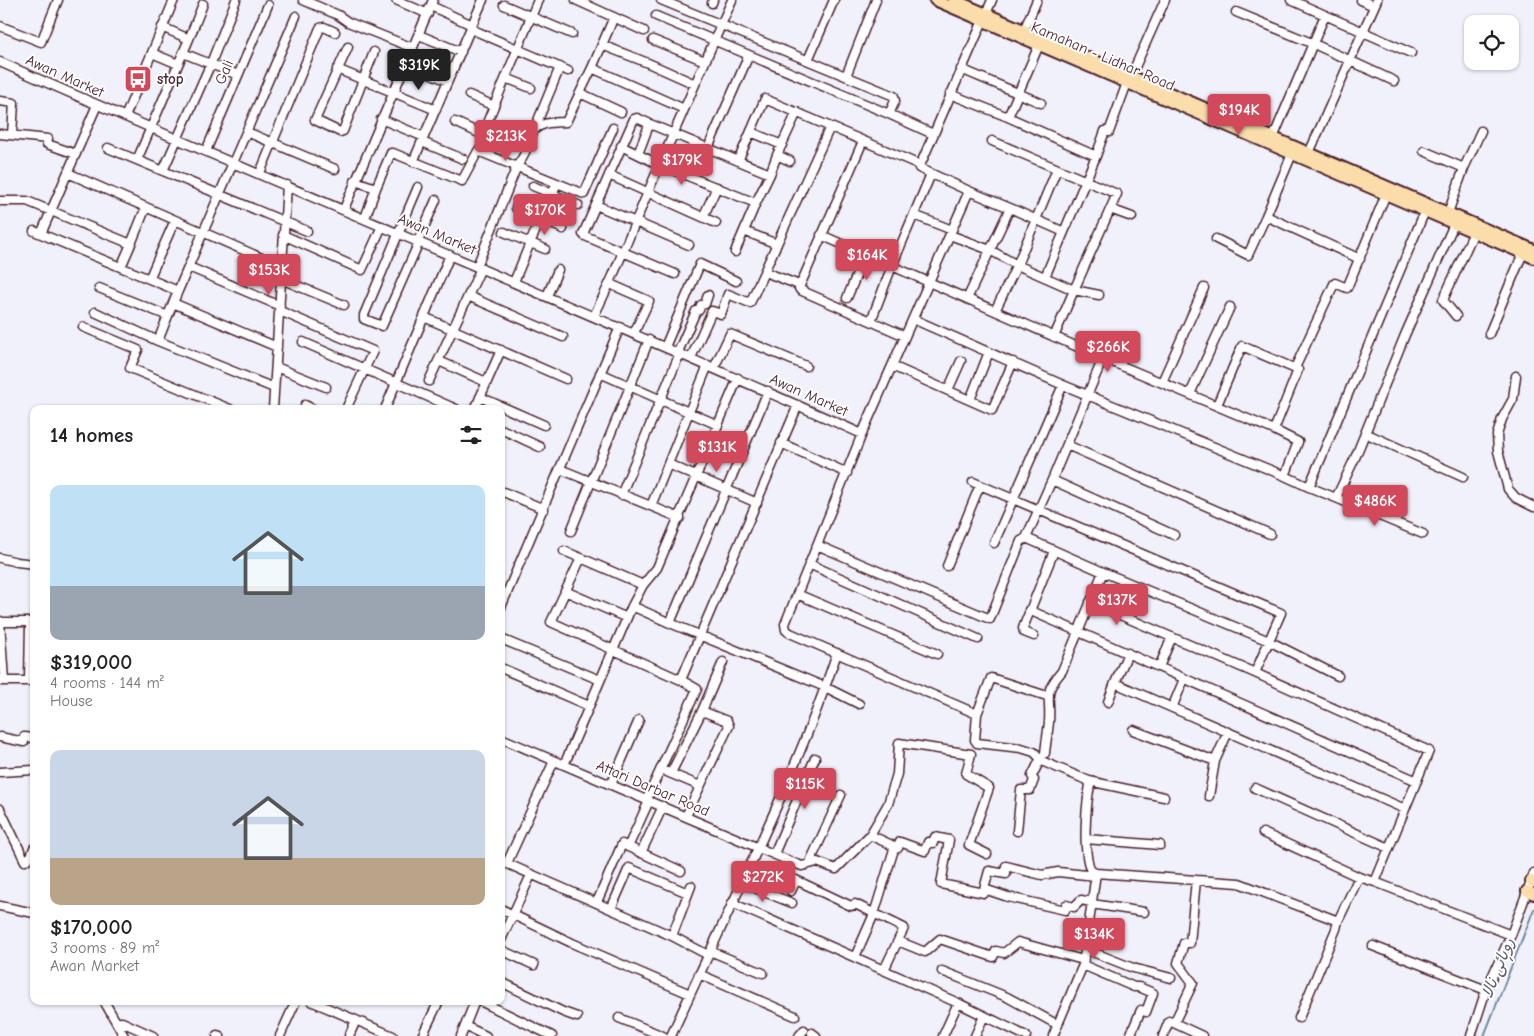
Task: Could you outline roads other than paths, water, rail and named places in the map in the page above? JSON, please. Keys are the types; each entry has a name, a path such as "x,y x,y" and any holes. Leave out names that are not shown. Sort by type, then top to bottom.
{"main road":[{"name":"Kamahan - Lidhar Road","path":"935,0 1024,30 1292,154 1534,258"},
{"name":"Kamahan - Lidhar Road","path":"954,0 969,3 984,17 1039,45 1273,138 1534,250"}],"street":[{"path":"0,26 41,42 58,0"},
{"path":"125,117 174,0"},
{"path":"164,171 236,0"},
{"path":"303,0 338,15 348,22 413,48"},
{"path":"396,0 431,7 568,71"},
{"path":"413,162 483,0"},
{"path":"455,122 479,133 482,132 538,0"},
{"path":"576,0 644,30"},
{"path":"661,0 672,2 721,26 894,96 895,100 889,114"},
{"path":"594,316 610,284 635,222 732,0"},
{"path":"808,60 834,0"},
{"path":"846,76 876,0"},
{"path":"992,0 950,94 920,169 1064,232"},
{"path":"1024,30 1037,0"},
{"path":"1045,277 1087,181 1105,131 1109,132 1129,80 1165,0"},
{"path":"1291,0 1411,52"},
{"path":"1309,153 1375,3 1361,0"},
{"path":"138,160 204,4"},
{"name":"Gali","path":"206,151 268,5"},
{"path":"504,5 572,34"},
{"path":"344,209 431,7"},
{"path":"1236,12 1314,44 1394,81"},
{"path":"1273,138 1325,15"},
{"path":"158,341 296,16"},
{"path":"656,16 933,134"},
{"path":"534,130 552,122 566,122 614,17"},
{"path":"162,27 189,39"},
{"path":"260,173 320,28 324,27 335,32"},
{"path":"419,35 461,52"},
{"path":"652,40 705,61"},
{"path":"602,45 695,84"},
{"path":"1008,117 1039,45"},
{"path":"348,47 316,120 340,132 343,131 374,52"},
{"path":"152,53 178,64"},
{"path":"183,53 238,75"},
{"path":"708,148 749,55"},
{"name":"Awan Market","path":"0,62 152,129 260,173 711,366 862,434"},
{"path":"406,63 448,81"},
{"path":"429,381 468,296 516,166 522,157 560,68"},
{"path":"592,68 684,109"},
{"path":"337,69 436,110"},
{"path":"961,69 1040,103"},
{"path":"506,78 531,88"},
{"path":"580,93 621,112"},
{"path":"950,94 1008,117 1096,156"},
{"path":"469,95 494,106"},
{"path":"738,161 765,99 920,165"},
{"path":"0,101 14,102 12,135"},
{"path":"97,105 51,210 37,232 178,291"},
{"path":"735,252 797,112"},
{"path":"675,274 583,235 634,119 637,118 770,174"},
{"path":"381,120 463,159"},
{"path":"638,154 650,124"},
{"path":"691,358 712,311 721,314 729,294 750,303 830,127"},
{"path":"365,218 391,153 462,182 478,151 584,194 613,128"},
{"path":"1448,213 1480,131"},
{"path":"246,132 335,169"},
{"path":"751,132 782,144"},
{"path":"0,134 48,139 47,144 76,154"},
{"path":"798,285 863,141"},
{"path":"992,141 1117,194 1054,337"},
{"path":"621,146 660,165 753,202 755,205"},
{"path":"108,148 307,231"},
{"path":"1424,151 1464,168"},
{"path":"1216,239 1248,255 1292,154"},
{"path":"778,155 790,161"},
{"path":"995,311 1017,265 1057,169"},
{"path":"68,173 282,266"},
{"path":"871,321 931,174"},
{"path":"609,175 716,223"},
{"path":"356,181 376,188"},
{"path":"514,282 557,183"},
{"path":"273,405 287,185"},
{"path":"533,186 578,205"},
{"path":"418,188 364,315 364,319 380,326 383,324 436,200"},
{"path":"704,217 717,188"},
{"path":"969,191 862,434 785,624 786,630 977,714"},
{"path":"1295,368 1334,284 1336,283 1347,288 1386,194"},
{"path":"0,201 28,201 131,244"},
{"path":"536,201 559,211"},
{"path":"596,205 689,245"},
{"path":"121,267 146,207"},
{"path":"516,208 563,229"},
{"path":"967,299 1010,208"},
{"path":"1110,209 1132,217"},
{"path":"1309,486 1425,211"},
{"path":"914,215 990,250 1017,265 1074,290 1099,295"},
{"path":"1266,216 1360,259"},
{"path":"149,279 175,220"},
{"path":"1336,498 1454,224"},
{"path":"284,236 362,270 382,226"},
{"path":"744,231 777,244"},
{"path":"504,232 545,249"},
{"path":"1456,316 1443,300 1474,232"},
{"path":"821,236 1103,358 1217,405 1298,442 1285,476"},
{"path":"1489,334 1523,253"},
{"path":"386,405 450,255"},
{"path":"847,298 865,255"},
{"path":"666,347 700,264 736,282"},
{"path":"189,267 371,350 373,353 348,405"},
{"path":"547,296 558,270"},
{"path":"765,272 798,285 800,290 905,336"},
{"path":"281,279 344,305"},
{"path":"610,284 649,301 634,333"},
{"path":"100,288 168,316"},
{"path":"1162,382 1204,288"},
{"path":"621,495 696,311 699,310 701,305 705,304 708,295"},
{"path":"468,296 563,337"},
{"path":"173,303 277,347"},
{"path":"1190,394 1230,307"},
{"path":"95,312 158,341 274,388"},
{"path":"424,317 566,379"},
{"path":"913,319 1088,396 1423,534"},
{"path":"83,327 138,350 130,368 220,405"},
{"path":"505,598 620,327"},
{"path":"650,506 688,412 711,366 730,334 806,366"},
{"path":"571,531 649,340"},
{"path":"303,342 447,405"},
{"path":"1217,405 1242,346 1295,368 1298,370 1274,430"},
{"path":"477,405 500,350"},
{"path":"970,400 989,352"},
{"path":"817,545 990,619 1021,541 1026,538 1040,510 1103,358"},
{"path":"439,361 486,382"},
{"path":"948,390 961,361"},
{"path":"892,366 992,410 1013,362"},
{"path":"276,366 326,388"},
{"path":"600,373 718,425"},
{"path":"1516,376 1513,399 1502,418 1497,435 1498,452 1508,489 1516,498 1534,507"},
{"path":"564,765 632,606 643,585 657,568 680,518 738,378"},
{"path":"994,543 1062,385"},
{"path":"670,623 768,392"},
{"path":"480,397 498,405"},
{"path":"681,680 798,405"},
{"path":"505,408 544,425"},
{"path":"505,431 540,447"},
{"path":"1365,433 1463,477"},
{"path":"781,443 847,473"},
{"path":"1067,445 1270,534"},
{"path":"668,464 757,502"},
{"path":"560,469 680,518"},
{"path":"1052,480 1174,535"},
{"path":"947,566 976,483 1281,613 1255,673"},
{"path":"505,493 544,509"},
{"path":"1026,538 1269,641 1338,676"},
{"path":"564,551 643,585"},
{"path":"1034,636 1023,630 1029,610 1054,551"},
{"path":"0,558 30,564"},
{"path":"581,558 551,622 698,689 628,847"},
{"path":"810,564 978,639"},
{"path":"1018,831 1021,790 1030,790 1034,780 1032,776 1042,756 1049,720 1047,696 1052,683 1062,671 1103,572"},
{"path":"565,590 627,618"},
{"path":"797,594 937,654"},
{"path":"1090,602 1429,751 1375,882"},
{"path":"632,606 825,687 859,704"},
{"path":"1029,610 1417,781"},
{"path":"30,622 0,621 2,681 30,681"},
{"path":"1159,667 1172,637"},
{"path":"505,641 600,680"},
{"path":"671,1036 732,902 759,848 837,653"},
{"path":"1108,702 1128,653"},
{"path":"671,774 723,662"},
{"path":"505,670 589,706"},
{"path":"987,854 969,845 989,788 966,774 975,740 977,714 991,678 1047,696"},
{"path":"1172,708 1184,679"},
{"path":"1115,683 1405,809"},
{"path":"686,816 729,726 728,721 702,710"},
{"path":"611,785 639,720"},
{"path":"1133,730 1215,761"},
{"path":"1209,796 1215,761 1228,732"},
{"path":"0,737 24,742 24,737 30,738"},
{"name":"Attari Darbar Road","path":"505,740 794,863 802,866 809,864"},
{"path":"975,740 978,743 1021,748 1034,752 1089,782 1164,797"},
{"path":"809,864 817,862 836,869 870,834 888,804 897,774 899,743 971,754"},
{"path":"774,854 815,758"},
{"path":"505,860 554,761"},
{"path":"661,769 700,786"},
{"path":"0,772 30,770"},
{"path":"1089,782 1086,839 1088,865 1091,871 1096,874"},
{"path":"1255,788 1389,848"},
{"path":"809,864 841,795"},
{"path":"640,853 662,806"},
{"path":"0,809 3,821 26,861 30,857"},
{"path":"1263,833 1359,877 1511,935"},
{"path":"870,834 898,848 900,842 925,851 928,842 933,843 935,837 949,840 941,884 984,892 989,871 1006,874 1006,866 1042,875 1058,872 1239,883 1338,921"},
{"path":"1086,839 1160,845"},
{"path":"597,902 622,844 680,871"},
{"path":"855,957 874,914 895,846"},
{"path":"505,862 709,953 763,973"},
{"path":"611,909 630,868 690,890 672,936"},
{"path":"1053,1036 1083,963 1096,874"},
{"path":"505,932 531,875"},
{"path":"1299,1018 1338,921 1359,877"},
{"path":"1471,1036 1486,990 1531,893 1533,879"},
{"path":"790,891 796,880 851,906 855,904 904,928 884,970"},
{"path":"1174,1023 1193,983 1178,963 1184,943 1190,942 1196,880"},
{"path":"742,883 792,903"},
{"path":"984,889 1016,899 1065,910 1066,905 1074,906 1081,900 1144,912"},
{"path":"732,902 1026,1036"},
{"path":"0,906 30,912"},
{"path":"505,911 690,994"},
{"path":"898,941 925,952 940,939 994,957 996,950 1004,953 1018,942 1083,963 1134,987 1153,992 1146,1012 1141,1010 1130,1036"},
{"path":"1373,946 1486,990"},
{"path":"1085,949 1133,968 1171,978"},
{"path":"505,952 534,965"},
{"path":"942,971 1007,997 1058,1025"},
{"path":"699,974 795,1016"},
{"path":"505,984 577,1017"},
{"path":"943,1036 958,1004"},
{"path":"106,1005 124,1036"},
{"path":"280,1036 294,1005"},
{"path":"320,1005 392,1036"},
{"path":"422,1036 438,1005"},
{"path":"460,1036 473,1005"},
{"path":"488,1005 552,1036"},
{"path":"975,1036 984,1016"},
{"path":"618,1018 663,1036"},
{"path":"349,1036 356,1020"},
{"path":"1163,1036 1169,1021 1202,1036"},
{"path":"117,1023 122,1022 153,1036"},
{"path":"464,1026 486,1036"}],"waterway":[{"name":"روہائی نالا","path":"1484,1036 1534,909"}],"place":[{"name":"stop","path":"138,79"}]}
